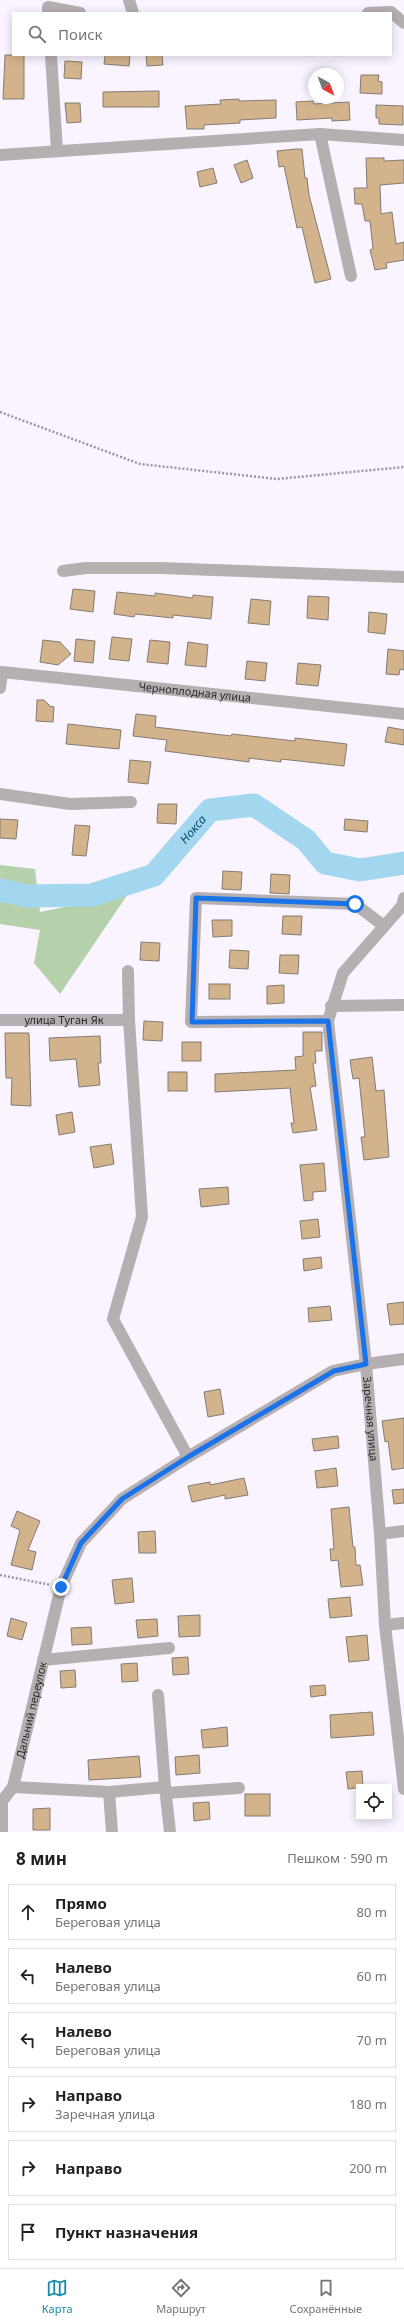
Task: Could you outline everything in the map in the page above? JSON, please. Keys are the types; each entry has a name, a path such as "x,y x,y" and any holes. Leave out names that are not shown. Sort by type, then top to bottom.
{"street":[{"path":"129,0 134,12"},
{"path":"48,12 48,7 75,12"},
{"path":"392,13 404,23"},
{"path":"51,56 56,152"},
{"path":"320,134 351,276"},
{"path":"0,155 320,134 404,140"},
{"path":"63,571 86,568 160,568 404,577"},
{"name":"Черноплодная улица","path":"0,688 1,671 404,714"},
{"path":"0,794 70,804 131,802"},
{"path":"328,1021 192,1022 196,898 355,904 384,926"},
{"name":"Заречная улица","path":"403,902 343,973 328,1021 366,1364 380,1534 385,1625 404,1789"},
{"path":"128,971 129,1020 142,1217 113,1319 188,1457"},
{"path":"332,1006 404,1005"},
{"name":"улица Туган Як","path":"0,1020 129,1020"},
{"name":"Дальний переулок","path":"2,1832 2,1801 13,1787 61,1587 81,1543 122,1499 188,1457 334,1371 366,1364 404,1359"},
{"path":"380,1534 404,1531"},
{"path":"385,1625 404,1623"},
{"path":"43,1660 169,1648"},
{"path":"158,1695 165,1790 170,1832"},
{"path":"13,1787 109,1792 239,1788"},
{"path":"109,1792 112,1832"}],"path":[{"path":"0,412 140,464 277,478 404,467"},
{"path":"0,1575 61,1587"}],"green space":[{"path":"0,865 35,869 40,912 128,894 60,994 34,963 40,930 0,924"}],"building":[{"path":"5,55 24,56 24,99 3,99"},
{"path":"105,56 130,56 129,66 104,64"},
{"path":"146,56 162,56 163,65 147,66"},
{"path":"65,61 82,62 81,79 64,78"},
{"path":"361,75 379,75 378,81 382,82 382,94 360,93"},
{"path":"159,91 159,107 103,107 103,92"},
{"path":"239,99 239,101 276,100 276,118 240,120 240,123 204,125 204,129 187,129 185,106 221,104 220,100"},
{"path":"308,101 308,104 344,104 344,102 349,102 350,120 332,121 332,118 297,120 296,102"},
{"path":"65,103 80,103 81,122 67,123"},
{"path":"376,105 403,106 403,125 379,124 379,118 376,118"},
{"path":"302,149 305,178 307,178 309,195 331,279 315,283 302,227 297,228 284,166 279,167 277,151"},
{"path":"366,158 384,158 384,161 404,160 404,183 380,185 381,214 392,212 396,244 404,242 404,260 386,263 387,268 375,270 370,250 373,249 370,221 365,221 362,204 355,204 354,188 367,188"},
{"path":"247,160 253,178 241,183 234,165"},
{"path":"213,168 217,183 200,187 197,172"},
{"path":"73,589 95,591 93,612 70,609"},
{"path":"117,592 155,596 155,593 193,598 193,595 213,597 211,619 173,615 173,618 135,614 134,617 114,614"},
{"path":"308,596 329,597 328,620 307,618"},
{"path":"251,599 271,601 269,625 248,623"},
{"path":"369,612 387,614 385,634 368,632"},
{"path":"112,637 132,639 129,661 109,659"},
{"path":"76,639 95,641 93,663 74,661"},
{"path":"43,640 60,642 71,654 58,665 40,662"},
{"path":"150,640 170,642 168,664 147,662"},
{"path":"188,642 208,645 206,667 185,665"},
{"path":"388,649 404,651 404,670 400,669 399,675 386,674"},
{"path":"247,661 267,663 265,681 245,679"},
{"path":"298,663 321,665 318,686 296,684"},
{"path":"37,700 44,700 50,706 54,707 53,722 36,721"},
{"path":"136,714 156,716 155,727 231,736 232,734 295,741 295,738 347,744 344,766 281,759 281,762 249,758 249,762 165,751 167,740 133,736"},
{"path":"68,724 121,730 119,749 66,744"},
{"path":"388,727 404,730 404,745 385,742"},
{"path":"130,760 151,762 148,784 128,782"},
{"path":"158,804 177,804 176,824 157,823"},
{"path":"0,819 18,820 16,839 0,838"},
{"path":"345,819 368,821 367,832 344,830"},
{"path":"75,825 90,826 86,856 72,855"},
{"path":"223,871 242,872 241,890 222,889"},
{"path":"271,874 290,875 289,894 270,893"},
{"path":"283,916 302,916 301,935 282,934"},
{"path":"212,920 232,920 232,936 213,937"},
{"path":"141,942 160,943 159,961 140,960"},
{"path":"230,950 249,951 248,969 229,968"},
{"path":"280,955 299,955 298,974 279,973"},
{"path":"209,984 230,984 230,999 209,999"},
{"path":"284,985 284,1003 267,1004 267,986"},
{"path":"144,1021 163,1022 162,1041 143,1040"},
{"path":"303,1032 322,1032 322,1051 315,1051 316,1063 313,1063 316,1086 310,1087 317,1130 293,1133 291,1123 294,1123 290,1088 215,1092 215,1074 296,1070 295,1057 303,1056"},
{"path":"5,1033 29,1033 31,1106 11,1105 12,1078 6,1078"},
{"path":"100,1036 101,1063 98,1063 100,1085 79,1087 76,1059 50,1061 49,1038"},
{"path":"182,1042 201,1042 201,1061 182,1061"},
{"path":"372,1057 376,1091 384,1090 389,1157 364,1160 361,1137 365,1137 359,1078 353,1079 350,1060"},
{"path":"168,1072 187,1072 187,1091 168,1091"},
{"path":"72,1112 75,1132 59,1135 56,1115"},
{"path":"111,1144 114,1164 94,1168 90,1147"},
{"path":"324,1163 326,1191 313,1192 313,1200 304,1201 300,1165"},
{"path":"228,1187 229,1204 201,1207 199,1189"},
{"path":"318,1219 320,1237 302,1239 300,1221"},
{"path":"321,1257 322,1268 304,1271 303,1259"},
{"path":"404,1302 404,1324 390,1325 387,1304"},
{"path":"330,1306 332,1320 309,1322 308,1308"},
{"path":"220,1389 224,1414 208,1417 204,1392"},
{"path":"404,1418 404,1468 392,1470 388,1441 385,1442 382,1421"},
{"path":"338,1436 339,1448 314,1451 312,1439"},
{"path":"336,1468 338,1486 317,1488 315,1471"},
{"path":"244,1478 248,1495 225,1499 225,1495 192,1502 188,1486 210,1482 210,1485"},
{"path":"404,1489 404,1503 394,1504 392,1490"},
{"path":"349,1507 356,1565 360,1565 363,1585 341,1587 338,1560 331,1561 330,1549 334,1549 331,1509"},
{"path":"17,1511 40,1521 28,1550 36,1552 32,1570 11,1565 20,1530 11,1526"},
{"path":"155,1531 156,1553 139,1553 138,1532"},
{"path":"132,1578 134,1602 115,1604 112,1580"},
{"path":"350,1597 352,1616 330,1618 328,1599"},
{"path":"200,1615 200,1636 179,1637 178,1616"},
{"path":"11,1618 27,1623 22,1640 7,1636"},
{"path":"157,1619 158,1636 138,1638 136,1620"},
{"path":"91,1627 92,1644 72,1645 71,1628"},
{"path":"367,1635 369,1660 349,1662 346,1637"},
{"path":"188,1657 189,1674 173,1675 172,1658"},
{"path":"137,1663 138,1681 122,1682 121,1664"},
{"path":"75,1670 76,1687 61,1688 60,1671"},
{"path":"325,1685 326,1695 311,1697 310,1686"},
{"path":"372,1712 374,1735 331,1738 330,1715"},
{"path":"227,1727 228,1746 203,1748 201,1730"},
{"path":"199,1755 200,1773 176,1775 175,1757"},
{"path":"139,1756 141,1777 89,1780 88,1760"},
{"path":"362,1771 363,1784 356,1784 356,1788 348,1789 346,1772"},
{"path":"245,1794 270,1794 270,1816 245,1816"},
{"path":"209,1802 210,1819 194,1821 193,1803"},
{"path":"50,1808 50,1830 33,1830 33,1809"}],"waterway":[{"name":"Нокса","path":"0,890 27,896 92,895 154,875 210,810 254,805 306,840 325,863 360,870 404,863"}],"route":[{"path":"61,1587 81,1543 122,1499 188,1457 291,1398 334,1371 366,1364 328,1021 192,1022 196,898 355,904"}]}
